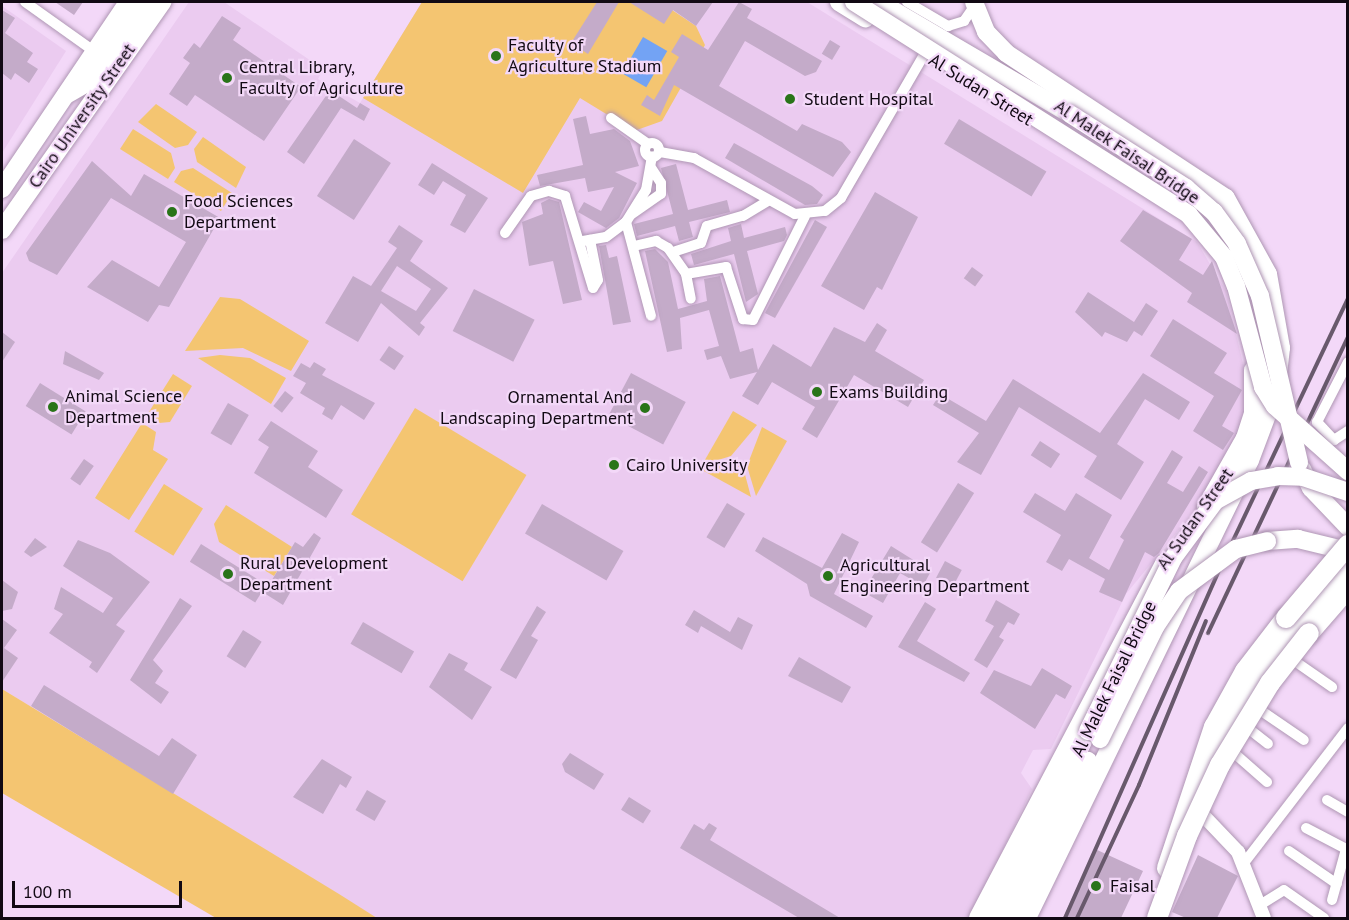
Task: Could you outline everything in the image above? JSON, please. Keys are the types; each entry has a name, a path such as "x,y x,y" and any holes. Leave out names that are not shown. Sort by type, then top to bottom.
{"highway":[{"path":"1150,918 1190,786 1228,700 1267,641 1347,545"},
{"path":"1157,918 1194,819 1233,744 1270,683 1347,588"}],"main road":[{"name":"Cairo University Street","path":"2,189 128,2"},
{"path":"66,95 85,84 143,2"},
{"name":"Cairo University Street","path":"2,230 162,2"},
{"name":"Al Sudan Street","path":"839,2 1170,209 1212,250 1233,291 1256,386 1253,413 1228,476 1142,598 978,918"},
{"name":"Al Malek Faisal Bridge","path":"854,2 1189,214 1224,257 1236,286 1263,387 1281,412 1347,471"},
{"name":"Al Malek Faisal Bridge","path":"879,2 1070,114 1186,188 1214,212 1237,244 1260,296 1299,462 1311,488 1347,527"},
{"name":"Al Sudan Street","path":"975,3 986,32 1006,53 1204,179 1243,222 1276,302 1281,370 1250,460 1174,610 1027,918"},
{"path":"1212,250 1243,222"},
{"name":"Al Malek Faisal Bridge","path":"996,918 1167,570 1200,516 1234,488 1278,476 1303,477 1347,492"},
{"name":"Al Malek Faisal Bridge","path":"1011,918 1155,627 1179,591 1236,549 1267,541 1298,539 1347,552"},
{"path":"1196,814 1191,804 1237,711 1347,567"},
{"path":"1142,598 1162,594 1174,610"},
{"path":"1150,918 1196,814 1260,710 1347,600"}],"street":[{"path":"25,2 94,52"},
{"path":"907,2 948,26 964,21 975,3"},
{"path":"654,159 694,158 768,201 805,216 825,211 841,198 924,55"},
{"path":"585,240 614,233 629,218 654,159 657,144 648,144 610,118"},
{"path":"505,233 531,196 549,191 569,202 585,240 592,277"},
{"path":"673,252 701,243 707,226 743,216 768,201"},
{"path":"686,274 726,267 743,319 753,320 805,216"},
{"path":"629,218 651,316"},
{"path":"634,246 656,241 673,252 686,274 691,299"},
{"path":"1347,362 1317,422 1332,439 1340,439 1347,430"},
{"path":"1296,662 1332,687"},
{"path":"1260,710 1304,740"},
{"path":"1244,863 1347,728"},
{"path":"1249,729 1268,744"},
{"path":"1234,753 1267,782"},
{"path":"1327,800 1347,812"},
{"path":"1196,814 1231,841 1244,863 1262,912 1284,890 1324,918"},
{"path":"1306,828 1347,849 1332,900"},
{"path":"1289,851 1337,884"}],"shaded area":[{"name":"Cairo University","path":"189,2 224,2 323,69 318,79 360,103 422,2 807,2 1197,242 1226,291 1252,402 1209,493 1126,594 1051,749 1033,750 1021,773 1032,789 970,918 377,918 2,689 2,273"},
{"path":"422,2 660,2 696,26 705,45 662,121 634,131 580,98 523,193 363,98"},
{"path":"2,6 66,51 2,153"},
{"path":"156,104 197,132 188,145 175,148 138,122"},
{"path":"133,129 171,153 175,168 168,179 120,149"},
{"path":"203,137 246,167 236,188 197,162 194,149"},
{"path":"193,168 232,193 221,211 174,182 181,171"},
{"path":"220,297 240,299 309,341 291,371 243,348 185,351"},
{"path":"220,355 250,358 286,378 271,404 198,358"},
{"path":"173,374 192,386 170,422 159,423 147,415"},
{"path":"415,408 526,475 463,581 351,514"},
{"path":"733,411 757,425 731,456 702,465"},
{"path":"142,423 156,432 153,450 168,459 129,520 95,498"},
{"path":"762,427 787,441 756,496 747,466"},
{"path":"732,461 743,467 751,497 702,470"},
{"path":"164,484 203,508 173,556 134,531"},
{"path":"226,505 292,547 274,576 219,542 214,524"},
{"path":"2,689 377,918 216,918 2,793"}],"water":[{"path":"643,37 667,51 646,87 622,73"}],"building":[{"path":"55,2 83,2 74,15"},
{"path":"597,2 619,2 588,54 571,43"},
{"path":"629,2 713,2 696,26 673,10 664,24"},
{"path":"739,2 752,9 747,18 822,61 816,72 805,76 745,41 719,86 797,131 802,124 842,142 851,152 833,177 674,85 660,116 641,105 647,95 654,100 679,57 671,52 682,34 708,50"},
{"path":"2,10 15,18 5,33 33,53 27,62 38,69 29,83 15,73 11,80 2,73"},
{"name":"Central Library, Faculty of Agriculture","path":"222,16 241,28 233,40 301,87 264,141 195,95 187,106 169,94 190,63 183,58 194,43 200,48"},
{"path":"830,40 840,46 832,60 822,54"},
{"path":"330,90 357,108 360,103 370,109 364,121 341,108 304,164 287,152"},
{"path":"586,116 590,134 614,129 630,141 639,166 615,172 637,183 619,218 606,228 578,212 584,202 601,211 614,187 588,192 585,178 540,186 537,175 583,165 573,119"},
{"path":"959,119 1046,172 1031,196 944,144"},
{"path":"354,139 391,163 354,220 317,196"},
{"path":"734,143 812,186 823,195 817,204 805,205 725,158"},
{"path":"92,161 131,196 144,174 220,218 169,307 159,305 148,322 87,287 112,260 159,287 186,242 111,198 57,275 29,261 26,253"},
{"path":"432,163 488,198 465,233 450,225 466,195 443,181 434,195 418,185"},
{"path":"676,164 688,210 727,200 730,212 689,222 693,237 679,241 675,226 637,236 634,224 673,214 661,168"},
{"path":"875,192 918,217 882,290 877,287 864,310 821,286"},
{"path":"549,199 559,202 582,300 563,304 553,261 529,266 522,222 543,214 541,203"},
{"path":"1143,210 1192,239 1179,260 1203,275 1212,261 1237,334 1187,302 1192,293 1120,241"},
{"path":"815,220 827,227 775,318 765,313"},
{"path":"741,224 744,238 785,227 787,235 784,241 747,251 758,294 746,302 734,254 694,265 691,254 731,241 728,228"},
{"path":"399,225 423,241 410,261 448,288 420,323 425,327 419,336 381,303 358,342 325,323 353,276 371,286 397,248 388,242","holes":["397,266 431,289 416,311 381,291"]},
{"path":"606,245 609,258 617,256 631,322 613,325 599,246"},
{"path":"655,249 668,262 678,309 707,301 704,279 720,276 740,352 753,348 758,370 773,344 811,367 834,327 865,342 877,323 887,330 875,351 924,380 908,407 854,375 817,438 802,429 815,407 772,382 758,405 742,396 757,372 730,379 721,356 707,360 704,350 719,346 709,310 680,318 682,349 667,352 645,251"},
{"path":"972,267 983,275 975,287 964,278"},
{"path":"474,289 535,320 513,362 453,331"},
{"path":"1088,292 1134,322 1146,303 1158,311 1142,336 1134,331 1127,342 1105,332 1102,337 1075,312"},
{"path":"1173,319 1227,353 1214,373 1242,390 1222,426 1234,433 1223,450 1193,431 1214,396 1150,356"},
{"path":"2,332 15,342 2,362"},
{"path":"389,346 404,356 394,370 379,360"},
{"path":"65,351 104,373 99,380 63,364"},
{"path":"314,362 326,369 322,375 375,403 364,420 341,405 332,420 322,414 325,408 300,393 306,383 293,376 301,363 310,368"},
{"name":"Ornamental And Landscaping Department","path":"631,373 686,402 663,444 608,415"},
{"path":"1143,373 1190,402 1179,420 1145,399 1117,444 1144,462 1121,500 1084,477 1097,456 1019,407 981,475 957,462 979,433 933,405 940,394 986,421 1013,379 1100,433"},
{"name":"Animal Science Department","path":"40,383 86,412 71,435 26,406"},
{"path":"285,391 294,398 282,413 273,406"},
{"path":"228,403 249,415 231,445 210,433"},
{"path":"271,421 318,451 308,467 343,490 326,518 254,473 269,447 258,440"},
{"path":"1040,441 1060,454 1051,468 1031,455"},
{"path":"1172,450 1183,457 1167,483 1183,492 1199,466 1208,472 1159,553 1154,557 1145,552 1122,602 1099,592 1105,579 1069,559 1062,571 1046,562 1061,535 1023,512 1035,493 1065,511 1076,493 1112,515 1089,558 1109,570 1124,540 1120,537"},
{"path":"84,459 94,466 80,486 70,479"},
{"path":"958,483 974,493 937,552 921,542"},
{"path":"727,503 745,514 724,548 706,537"},
{"path":"542,504 623,551 606,580 525,533"},
{"path":"314,533 321,538 283,605 264,593 295,542 303,547"},
{"name":"Agricultural Engineering Department","path":"842,533 859,542 834,594 873,616 866,628 810,596 807,584 755,551 763,537 822,568"},
{"path":"35,538 47,547 31,557 24,552"},
{"path":"78,540 110,553 150,582 116,625 125,631 97,673 89,667 92,662 49,633 63,614 54,609 61,587 103,613 113,598 63,566"},
{"name":"Rural Development Department","path":"201,544 266,585 255,603 190,562"},
{"path":"891,546 931,571 923,586 900,573 883,603 863,592"},
{"path":"945,561 962,570 953,587 936,578"},
{"path":"2,580 18,592 12,609 2,611"},
{"path":"180,598 192,606 153,660 163,671 155,683 169,692 161,704 130,680"},
{"path":"996,600 1020,614 1014,625 1008,622 999,637 1004,640 987,668 974,660 994,626 985,621"},
{"path":"925,602 936,609 917,641 970,673 964,682 898,647"},
{"path":"537,606 546,612 531,636 538,640 516,679 500,670"},
{"path":"694,610 730,632 738,617 753,625 742,650 701,626 698,633 685,625"},
{"path":"2,619 17,630 4,648 18,658 2,682"},
{"path":"363,622 414,652 402,673 350,644"},
{"path":"243,630 262,642 245,668 227,656"},
{"path":"449,653 468,663 464,670 492,687 472,720 429,687"},
{"path":"799,657 851,687 842,703 788,676"},
{"path":"1042,668 1072,686 1065,699 1056,694 1035,729 980,693 994,670 1031,686"},
{"path":"44,685 159,756 172,738 197,755 173,794 31,706"},
{"path":"570,753 604,774 594,790 565,772 562,764"},
{"path":"322,759 352,777 346,788 340,784 323,814 293,797"},
{"path":"367,790 386,801 375,821 356,810"},
{"path":"629,797 651,811 643,823 621,810"},
{"path":"709,823 717,828 710,840 840,918 799,918 680,848 694,824 704,830"},
{"name":"Faisal","path":"1095,849 1143,871 1121,918 1063,918"},
{"path":"1198,855 1238,876 1217,918 1186,918 1172,912"}],"railway":[{"path":"1065,918 1219,570 1348,298"},
{"path":"1208,633 1348,337"},
{"path":"1077,918 1139,785 1206,621"}],"place":[{"name":"Faculty of Agriculture Stadium","path":"496,56"},
{"name":"Central Library, Faculty of Agriculture","path":"227,78"},
{"name":"Student Hospital","path":"790,99"},
{"name":"Food Sciences Department","path":"172,212"},
{"name":"Exams Building","path":"817,392"},
{"name":"Animal Science Department","path":"53,407"},
{"name":"Ornamental And Landscaping Department","path":"645,408"},
{"name":"Cairo University","path":"614,465"},
{"name":"Rural Development Department","path":"228,574"},
{"name":"Agricultural Engineering Department","path":"828,576"},
{"name":"Faisal","path":"1096,886"}]}
